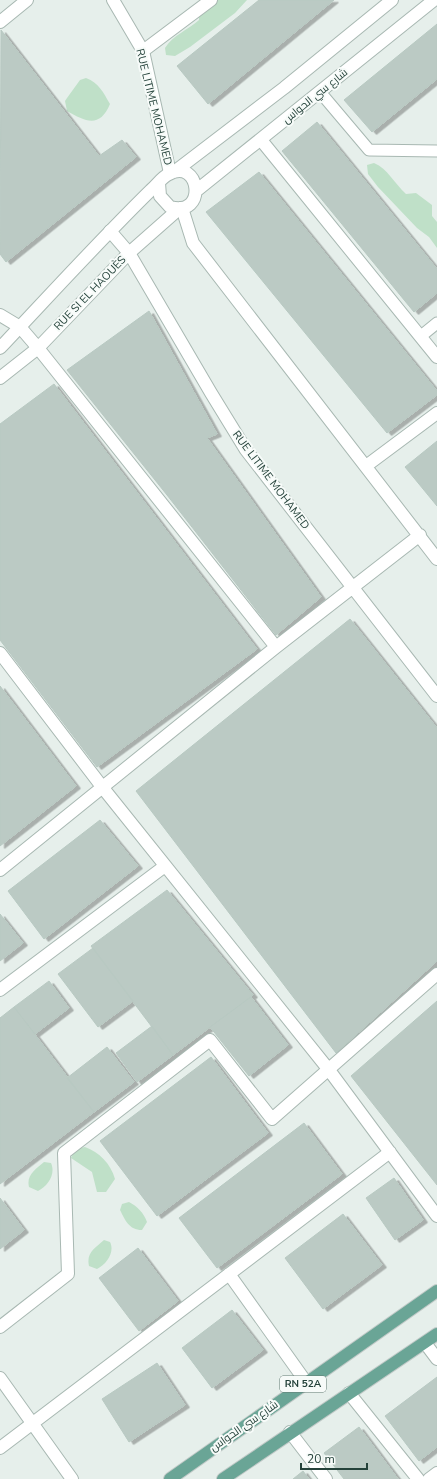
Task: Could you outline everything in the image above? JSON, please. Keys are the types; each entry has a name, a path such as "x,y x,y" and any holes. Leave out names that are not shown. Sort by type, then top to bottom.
{"main road":[{"name":"شارع سي الحواس","path":"170,1479 437,1291"},
{"name":"RN 52A","path":"223,1479 290,1432 437,1334"}],"street":[{"path":"0,22 27,0"},
{"name":"RUE LITIME MOHAMED","path":"113,0 143,51 172,172"},
{"path":"143,51 211,0"},
{"path":"0,348 110,231 159,183 250,114 392,0"},
{"name":"شارع سي الحواس","path":"196,191 434,0"},
{"path":"261,140 437,357"},
{"path":"159,183 160,196 166,204 175,208 181,208 190,204 196,191 196,185 190,176 185,172 172,172"},
{"path":"181,208 193,243 420,535 437,559"},
{"name":"RUE SI EL HAOUÈS","path":"0,378 38,348 129,252 181,208"},
{"name":"RUE LITIME MOHAMED","path":"110,231 129,252 211,394 246,450 437,696"},
{"path":"0,315 20,327 38,348 276,647"},
{"path":"366,466 437,412"},
{"path":"0,870 276,647 420,535"},
{"path":"0,653 103,788 329,1070 437,1216"},
{"path":"0,990 165,866"},
{"path":"0,1327 68,1274 64,1153 210,1040 272,1119 437,974"},
{"path":"0,1448 390,1152"},
{"path":"229,1274 306,1382"},
{"path":"425,1343 437,1359"},
{"path":"0,1378 72,1479"},
{"path":"349,1393 418,1479"},
{"path":"290,1432 326,1479"},
{"path":"429,1479 437,1473"}],"lane":[{"path":"320,92 369,150 437,151"},
{"path":"421,336 437,323"}],"green space":[{"path":"207,0 247,0 235,13 190,47 175,56 166,55 165,48 168,43 199,20 199,10"},
{"path":"86,78 97,85 110,104 102,117 92,121 80,118 67,111 65,101 80,80"},
{"path":"374,163 383,169 406,194 416,193 432,205 432,216 437,222 437,248 429,237 417,228 378,187 368,174 367,165"},
{"path":"85,1147 100,1155 111,1168 115,1179 106,1192 97,1192 92,1172 71,1158 75,1149"},
{"path":"44,1162 51,1163 52,1175 48,1183 38,1191 29,1187 28,1183 32,1173"},
{"path":"129,1202 140,1210 146,1219 147,1222 142,1230 138,1230 131,1226 126,1221 120,1210 122,1204"},
{"path":"104,1240 110,1242 111,1246 111,1254 107,1261 97,1269 89,1266 88,1261 90,1254"}],"building":[{"path":"259,0 334,0 208,104 177,66"},
{"path":"437,24 437,79 372,132 344,100"},
{"path":"1,30 99,156 122,140 136,157 6,262 0,254"},
{"path":"317,122 437,269 437,293 414,312 282,151"},
{"path":"259,172 437,391 437,395 387,433 206,212"},
{"path":"149,311 217,434 207,438 321,597 276,635 67,370"},
{"path":"54,384 257,649 97,767 0,640 0,424"},
{"path":"437,441 437,506 405,467"},
{"path":"350,619 437,728 437,961 336,1053 136,791"},
{"path":"0,686 76,786 0,846"},
{"path":"100,820 138,866 44,939 8,891"},
{"path":"167,890 253,995 173,1055 91,946"},
{"path":"0,914 23,943 0,961"},
{"path":"93,948 133,1001 98,1027 58,974"},
{"path":"49,981 69,1008 35,1034 14,1007"},
{"path":"251,997 288,1045 249,1076 210,1027"},
{"path":"437,1001 437,1185 351,1076"},
{"path":"14,1007 94,1112 0,1184 0,1018"},
{"path":"152,1026 173,1055 137,1082 116,1053"},
{"path":"107,1047 134,1082 94,1112 67,1078"},
{"path":"211,1057 268,1133 157,1216 100,1141"},
{"path":"304,1123 342,1174 217,1268 179,1218"},
{"path":"394,1178 423,1220 395,1240 366,1198"},
{"path":"0,1198 24,1230 0,1249"},
{"path":"343,1214 382,1265 323,1309 285,1258"},
{"path":"138,1248 178,1301 139,1331 99,1278"},
{"path":"232,1310 263,1350 212,1388 182,1348"},
{"path":"157,1363 185,1405 129,1442 102,1399"},
{"path":"437,1377 437,1447 419,1461 385,1416"},
{"path":"359,1427 398,1479 344,1479 324,1453"},
{"path":"303,1471 309,1479 293,1479"}]}
